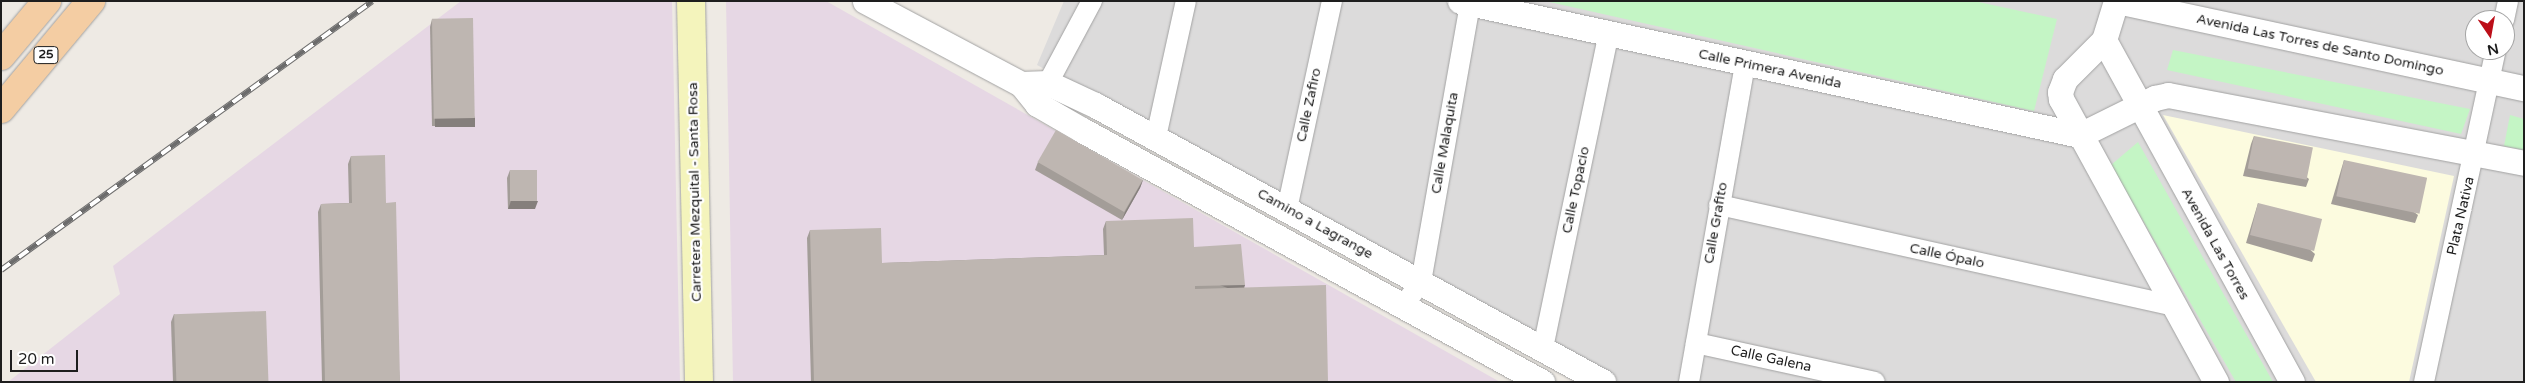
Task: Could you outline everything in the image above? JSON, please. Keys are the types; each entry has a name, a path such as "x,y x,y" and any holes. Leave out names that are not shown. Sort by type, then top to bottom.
{"main road":[{"name":"25","path":"1,56 47,1"},
{"name":"25","path":"1,110 90,1"},
{"name":"Carretera Mezquital - Santa Rosa","path":"691,1 699,382"}],"street":[{"name":"Camino a Lagrange","path":"865,1 1021,84 1156,137 1603,382"},
{"path":"1092,1 1043,93 1404,306 1542,382"},
{"path":"1156,137 1186,1"},
{"name":"Calle Zafiro","path":"1286,209 1332,1"},
{"path":"2117,1 2104,40 2066,80 2060,92 2061,99 2216,382"},
{"name":"Avenida Las Torres de Santo Domingo","path":"2117,1 2524,88"},
{"name":"Calle Primera Avenida","path":"1465,2 2080,135"},
{"name":"Calle Malaquita","path":"1421,282 1465,2"},
{"name":"Calle Topacio","path":"1542,348 1609,32"},
{"name":"Avenida Las Torres","path":"2104,40 2139,107 2292,382"},
{"name":"Plata Nativa","path":"2424,382 2494,60"},
{"name":"Calle Grafito","path":"1689,382 1745,64"},
{"path":"2080,135 2155,98 2168,95 2524,163"},
{"name":"Calle Ópalo","path":"1719,205 2175,306"},
{"path":"1404,306 1421,282"},
{"name":"Calle Galena","path":"1696,343 1875,382"}],"shaded area":[{"path":"461,1 672,1 680,382 8,382 120,294 113,266"},
{"path":"726,1 826,1 1500,382 733,382"},
{"path":"1064,1 2524,1 2524,382 1620,382 1037,65"},
{"path":"2163,115 2454,176 2409,382 2316,382"}],"green space":[{"path":"1545,1 1974,1 2057,19 2034,111"},
{"path":"2173,50 2470,109 2461,134 2167,70"},
{"path":"2510,115 2524,119 2524,150 2504,146"},
{"path":"2138,142 2273,382 2236,382 2111,165"}],"building":[{"path":"473,18 475,118 434,119 432,19"},
{"path":"1056,130 1143,180 1124,212 1038,162"},
{"path":"2254,136 2313,147 2307,180 2248,168"},
{"path":"385,155 386,203 396,202 400,382 325,382 321,204 352,203 351,156"},
{"path":"2344,160 2427,178 2419,214 2336,196"},
{"path":"510,170 537,170 537,201 510,201"},
{"path":"2258,203 2322,219 2314,251 2250,235"},
{"path":"1193,218 1194,247 1241,244 1245,285 1195,286 1195,289 1326,285 1328,382 814,382 810,230 881,228 882,263 1107,255 1106,221"},
{"path":"266,311 268,382 176,382 174,314"}],"railway":[{"path":"1,270 372,1"}]}
